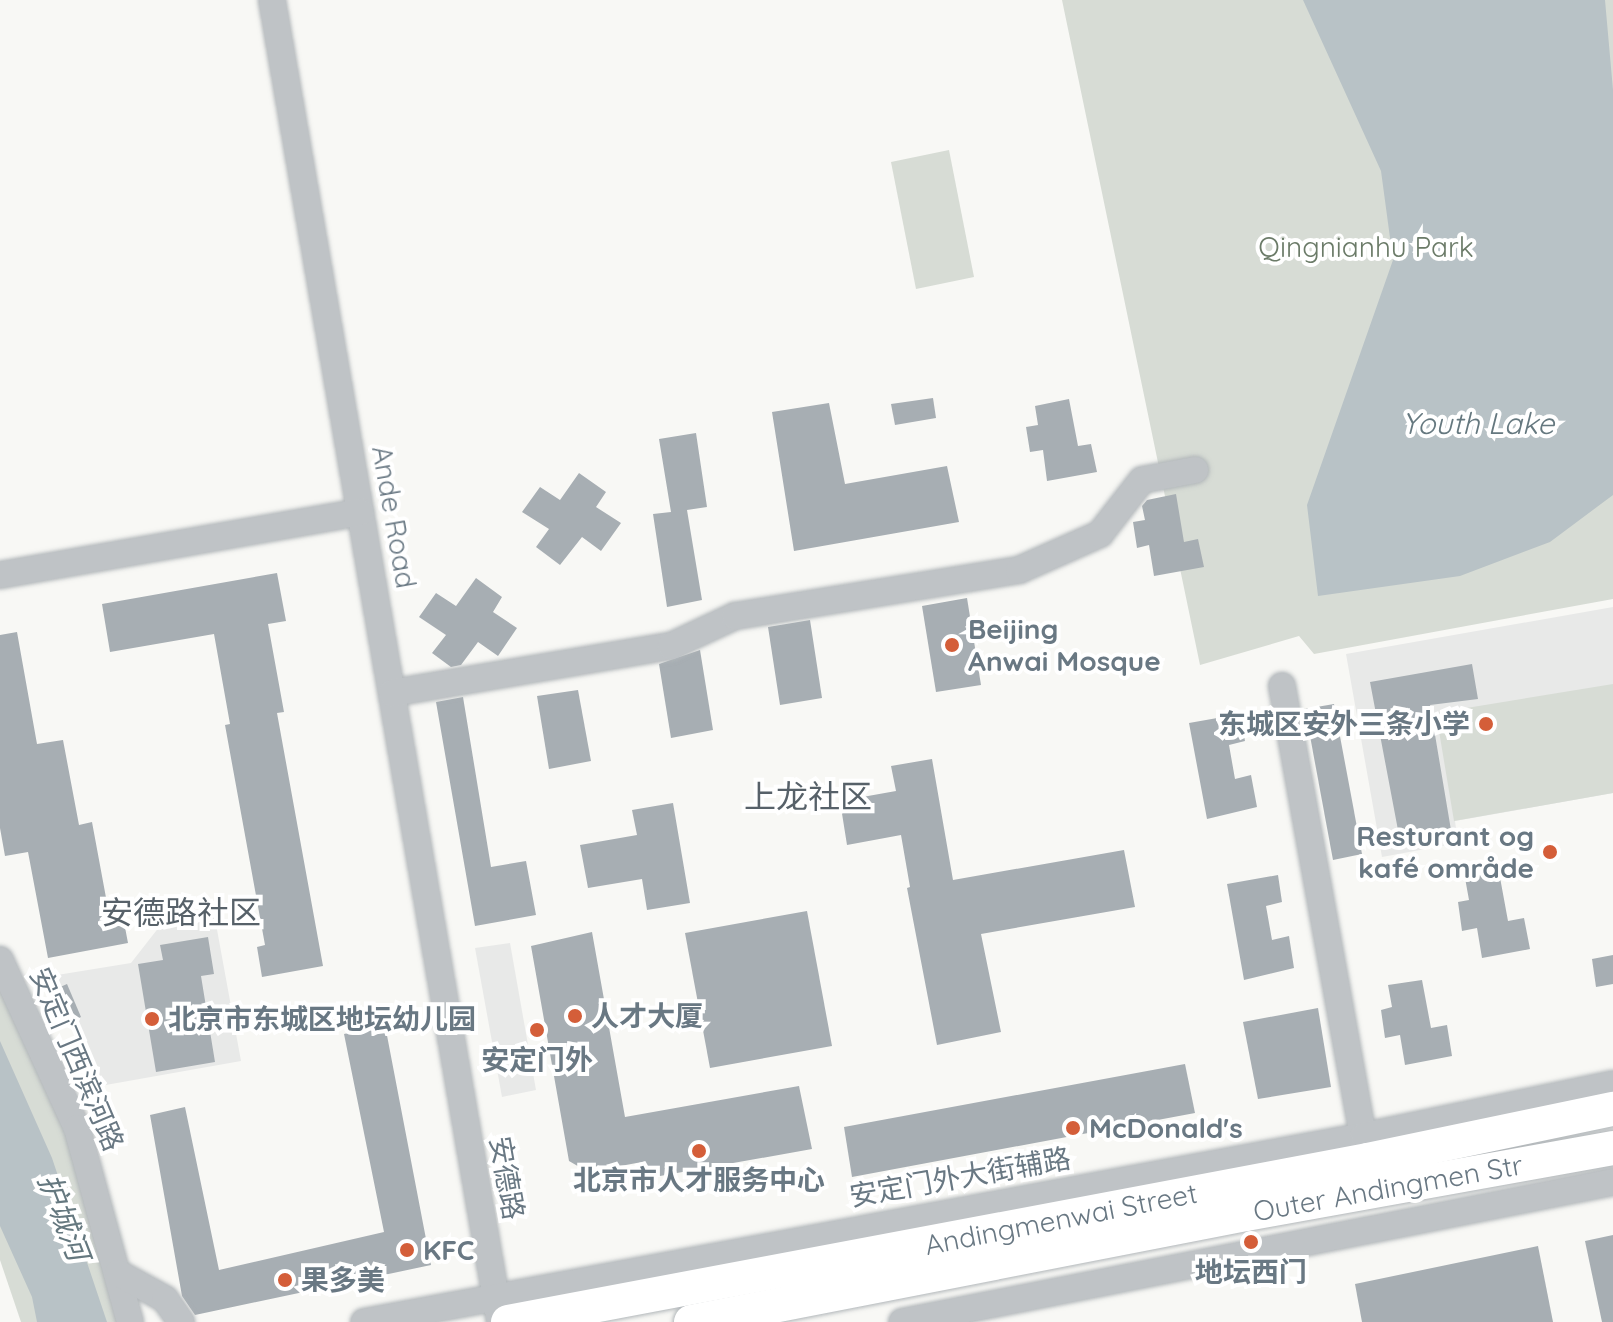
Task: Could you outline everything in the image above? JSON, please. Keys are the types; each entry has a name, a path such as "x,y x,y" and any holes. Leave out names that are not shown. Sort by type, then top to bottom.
{"main road":[{"name":"Andingmenwai Street","path":"502,1308 1366,1148 1613,1109"},
{"name":"Outer Andingmen Str","path":"691,1322 1217,1220 1613,1148"}],"street":[{"name":"Ande Road","path":"272,0 502,1308"},
{"path":"392,693 671,646 735,616 1019,570 1100,534 1142,480 1195,470"},
{"path":"0,575 361,512"},
{"path":"1282,686 1366,1148 1613,1084"},
{"name":"安定门西滨河路","path":"0,960 77,1128 130,1322"},
{"path":"902,1322 1613,1182"},
{"path":"118,1273 165,1299 181,1322"},
{"path":"364,1322 502,1308 500,1322"}],"shaded area":[{"name":"东城区安外三条小学","path":"1613,607 1613,793 1455,821 1458,843 1382,857 1346,654"},
{"name":"北京市东城区地坛幼儿园","path":"214,913 241,1061 100,1086 51,976 131,963 163,922"},
{"path":"510,943 536,1090 502,1097 475,948"}],"green space":[{"name":"Qingnianhu Park","path":"1062,0 1613,0 1613,599 1314,654 1299,636 1200,665"},
{"path":"949,150 974,277 916,289 891,162"},
{"path":"1613,684 1613,793 1454,821 1436,713"},
{"path":"0,983 66,1135 117,1322 21,1322 0,1260"}],"water":[{"name":"Youth Lake","path":"1303,0 1605,0 1613,90 1613,495 1550,542 1460,576 1318,596 1307,505 1393,260 1381,171"},
{"name":"护城河","path":"0,1041 52,1158 107,1322 37,1322 32,1297 0,1226"}],"building":[{"path":"933,398 936,418 895,425 891,404"},
{"path":"1069,399 1078,446 1091,444 1097,472 1047,481 1043,450 1030,452 1026,427 1038,425 1035,406"},
{"path":"829,403 845,484 947,466 959,522 794,551 772,412"},
{"path":"696,433 707,507 687,510 702,600 667,607 653,514 671,512 659,439"},
{"path":"579,473 606,492 596,507 621,523 601,551 582,537 560,565 536,547 549,529 522,512 540,487 560,500"},
{"path":"1176,494 1184,542 1198,539 1204,567 1154,576 1149,545 1137,548 1133,522 1145,520 1142,506 1147,500"},
{"path":"277,573 286,621 268,624 284,712 277,713 323,966 262,977 257,947 265,945 225,725 230,724 214,634 110,652 102,604"},
{"path":"476,578 502,597 493,612 517,628 498,656 478,642 461,665 451,667 432,653 446,635 419,617 436,593 456,606"},
{"name":"Beijing Anwai Mosque","path":"967,598 981,685 936,692 922,606"},
{"path":"810,620 822,698 780,705 768,627"},
{"path":"17,632 37,744 63,740 79,825 92,822 107,903 120,901 128,943 48,958 28,852 5,856 0,828 0,635"},
{"path":"700,650 713,730 671,738 659,664"},
{"path":"1472,664 1478,699 1430,705 1452,836 1401,846 1370,682"},
{"path":"578,690 591,761 549,769 537,696"},
{"path":"463,697 491,867 526,861 536,915 475,926 436,702"},
{"path":"1334,704 1362,854 1333,860 1305,709"},
{"path":"1240,714 1245,741 1229,745 1235,779 1251,775 1257,807 1207,819 1189,723"},
{"path":"932,759 953,880 1124,850 1135,907 981,934 1001,1032 937,1045 907,888 910,887 901,835 847,845 840,801 896,791 891,766"},
{"path":"673,803 690,903 647,910 642,879 588,888 580,845 637,835 632,810"},
{"path":"1499,872 1508,921 1524,918 1530,949 1482,958 1477,928 1462,931 1458,902 1469,900 1465,878"},
{"path":"1278,875 1282,902 1266,906 1272,940 1289,936 1294,968 1244,980 1227,884"},
{"path":"807,911 832,1046 710,1068 685,933"},
{"name":"人才大厦","path":"592,932 625,1117 799,1086 812,1149 660,1176 645,1171 642,1162 588,1172 569,1161 531,946"},
{"path":"208,937 214,974 201,976 215,1062 156,1072 138,964 163,960 160,945"},
{"path":"1613,955 1613,984 1596,987 1592,959"},
{"path":"1422,980 1431,1028 1447,1025 1452,1056 1405,1065 1400,1035 1385,1038 1381,1010 1392,1007 1388,985"},
{"path":"67,984 81,1017 64,1025 49,992"},
{"path":"1318,1008 1331,1087 1258,1099 1243,1022"},
{"path":"385,1025 431,1265 195,1315 182,1296 150,1115 185,1107 219,1270 384,1232 344,1034"},
{"path":"1185,1064 1195,1113 852,1177 844,1127"},
{"path":"1613,1235 1613,1322 1602,1322 1585,1241"},
{"path":"1538,1246 1553,1322 1362,1322 1355,1284"}],"place":[{"name":"Beijing Anwai Mosque","path":"952,645"},
{"name":"东城区安外三条小学","path":"1486,724"},
{"name":"Resturant og kafé område","path":"1550,852"},
{"name":"人才大厦","path":"575,1016"},
{"name":"北京市东城区地坛幼儿园","path":"152,1019"},
{"name":"安定门外","path":"537,1030"},
{"name":"McDonald's","path":"1073,1128"},
{"name":"北京市人才服务中心","path":"699,1151"},
{"name":"地坛西门","path":"1251,1242"},
{"name":"KFC","path":"407,1250"},
{"name":"果多美","path":"285,1280"}],"district":[{"name":"上龙社区","path":"808,796"},
{"name":"安德路社区","path":"181,912"}]}
